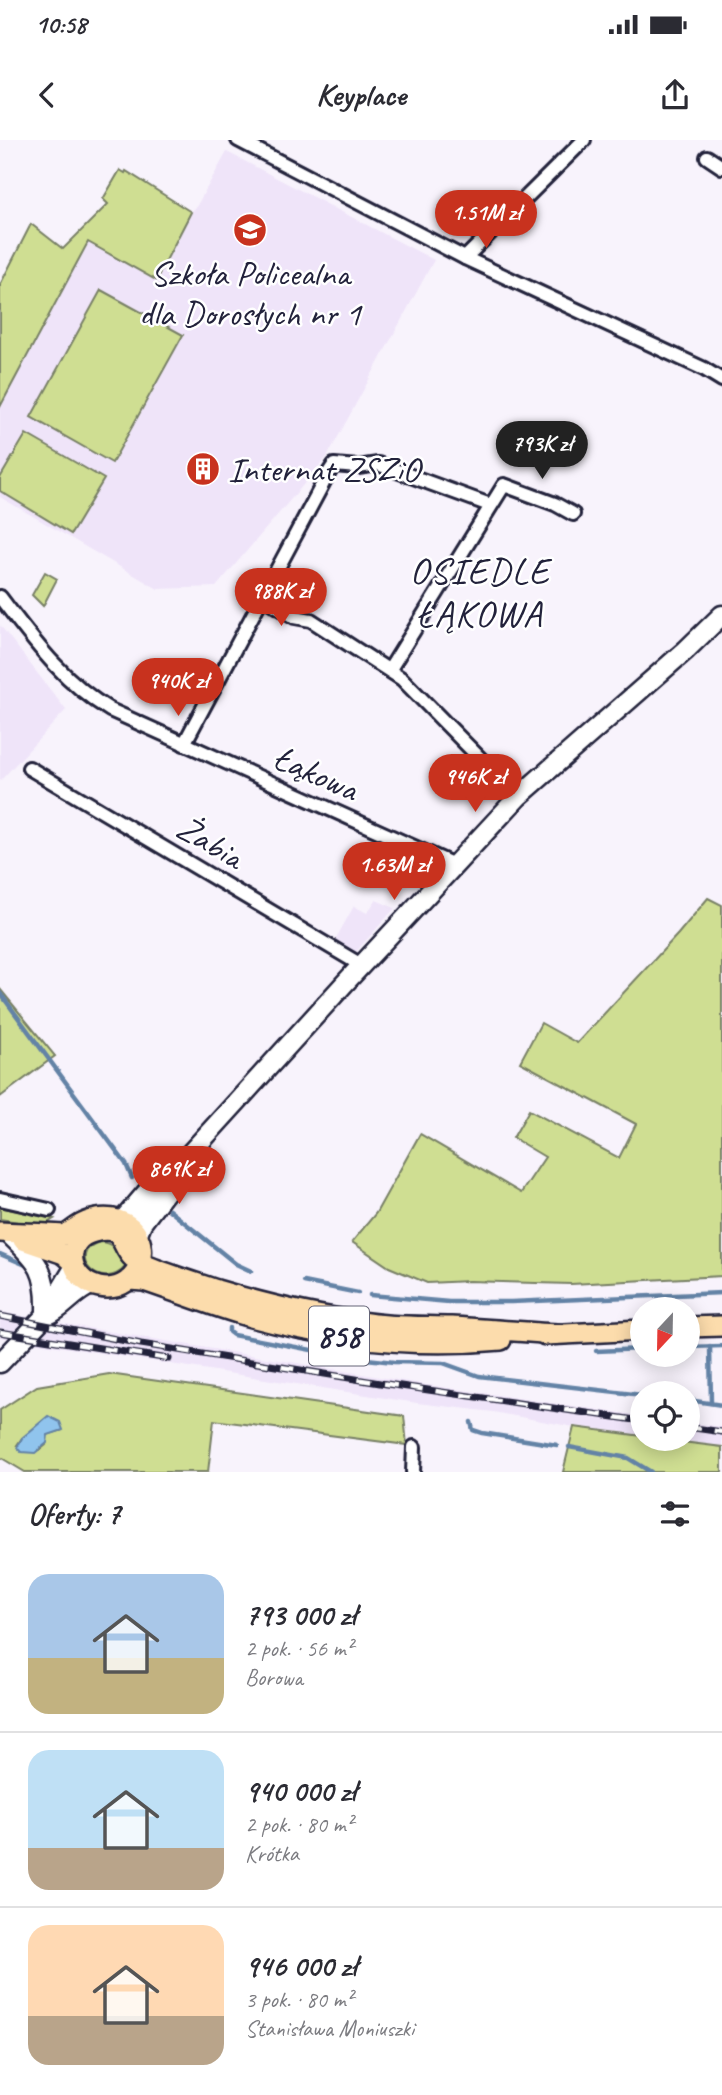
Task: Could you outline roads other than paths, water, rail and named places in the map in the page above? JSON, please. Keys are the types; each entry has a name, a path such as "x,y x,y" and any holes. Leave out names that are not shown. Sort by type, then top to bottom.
{"main road":[{"path":"4,1234 66,1234 82,1224 108,1219 133,1259 140,1262"},
{"path":"73,1265 73,1249 84,1236 94,1231 129,1226 141,1248 140,1262 129,1280"},
{"path":"4,1234 64,1254 79,1276 92,1285"},
{"name":"858","path":"140,1262 218,1290 323,1316 393,1326 557,1334"},
{"name":"858","path":"92,1285 110,1288 129,1280 140,1280 253,1317 364,1339 456,1343 630,1331"},
{"path":"700,1327 722,1326"}],"street":[{"path":"238,140 465,258 704,369 722,380"},
{"path":"465,258 584,140"},
{"path":"707,157 722,167"},
{"path":"184,744 334,466 378,464 490,505"},
{"path":"390,669 504,485 555,504 573,514"},
{"name":"Łąkowa","path":"0,597 43,654 69,681 110,710 454,865"},
{"path":"262,597 295,617 311,620 390,669 408,684 518,797"},
{"path":"115,1227 157,1181 184,1160 518,797 686,650 722,615"},
{"name":"Żabia","path":"29,768 361,965"},
{"path":"136,1236 184,1160"},
{"path":"0,1199 49,1210"},
{"path":"4,1234 34,1258 41,1268 45,1283 46,1313"},
{"path":"0,1363 46,1313 73,1265"},
{"path":"46,1313 61,1308 92,1285"},
{"path":"413,1472 414,1447"}],"water":[{"path":"48,1416 60,1422 63,1430 48,1435 47,1443 35,1453 21,1452 17,1448 22,1438"}],"waterway":[{"path":"0,993 126,1164 132,1178"},
{"path":"169,1210 236,1264 251,1271"},
{"path":"0,1254 28,1266"},
{"path":"304,1282 358,1293"},
{"path":"370,1295 449,1302 511,1302 722,1293"},
{"path":"229,1328 233,1335 348,1357 443,1363 479,1376 630,1394"},
{"path":"710,1346 711,1403"},
{"path":"700,1347 722,1346"},
{"path":"596,1351 630,1350"},
{"path":"700,1402 722,1405"},
{"path":"471,1422 473,1430 482,1433 557,1445"},
{"path":"569,1447 628,1458 651,1472"}],"railway":[{"path":"0,1316 141,1344 380,1383 630,1419"},
{"path":"0,1332 169,1359"},
{"path":"700,1429 722,1432"}],"place":[{"name":"Szkoła Policealna dla Dorosłych nr 1","path":"250,230"},
{"name":"Internat ZSZiO","path":"203,469"}],"district":[{"name":"OSIEDLE ŁĄKOWA","path":"480,592"}]}
